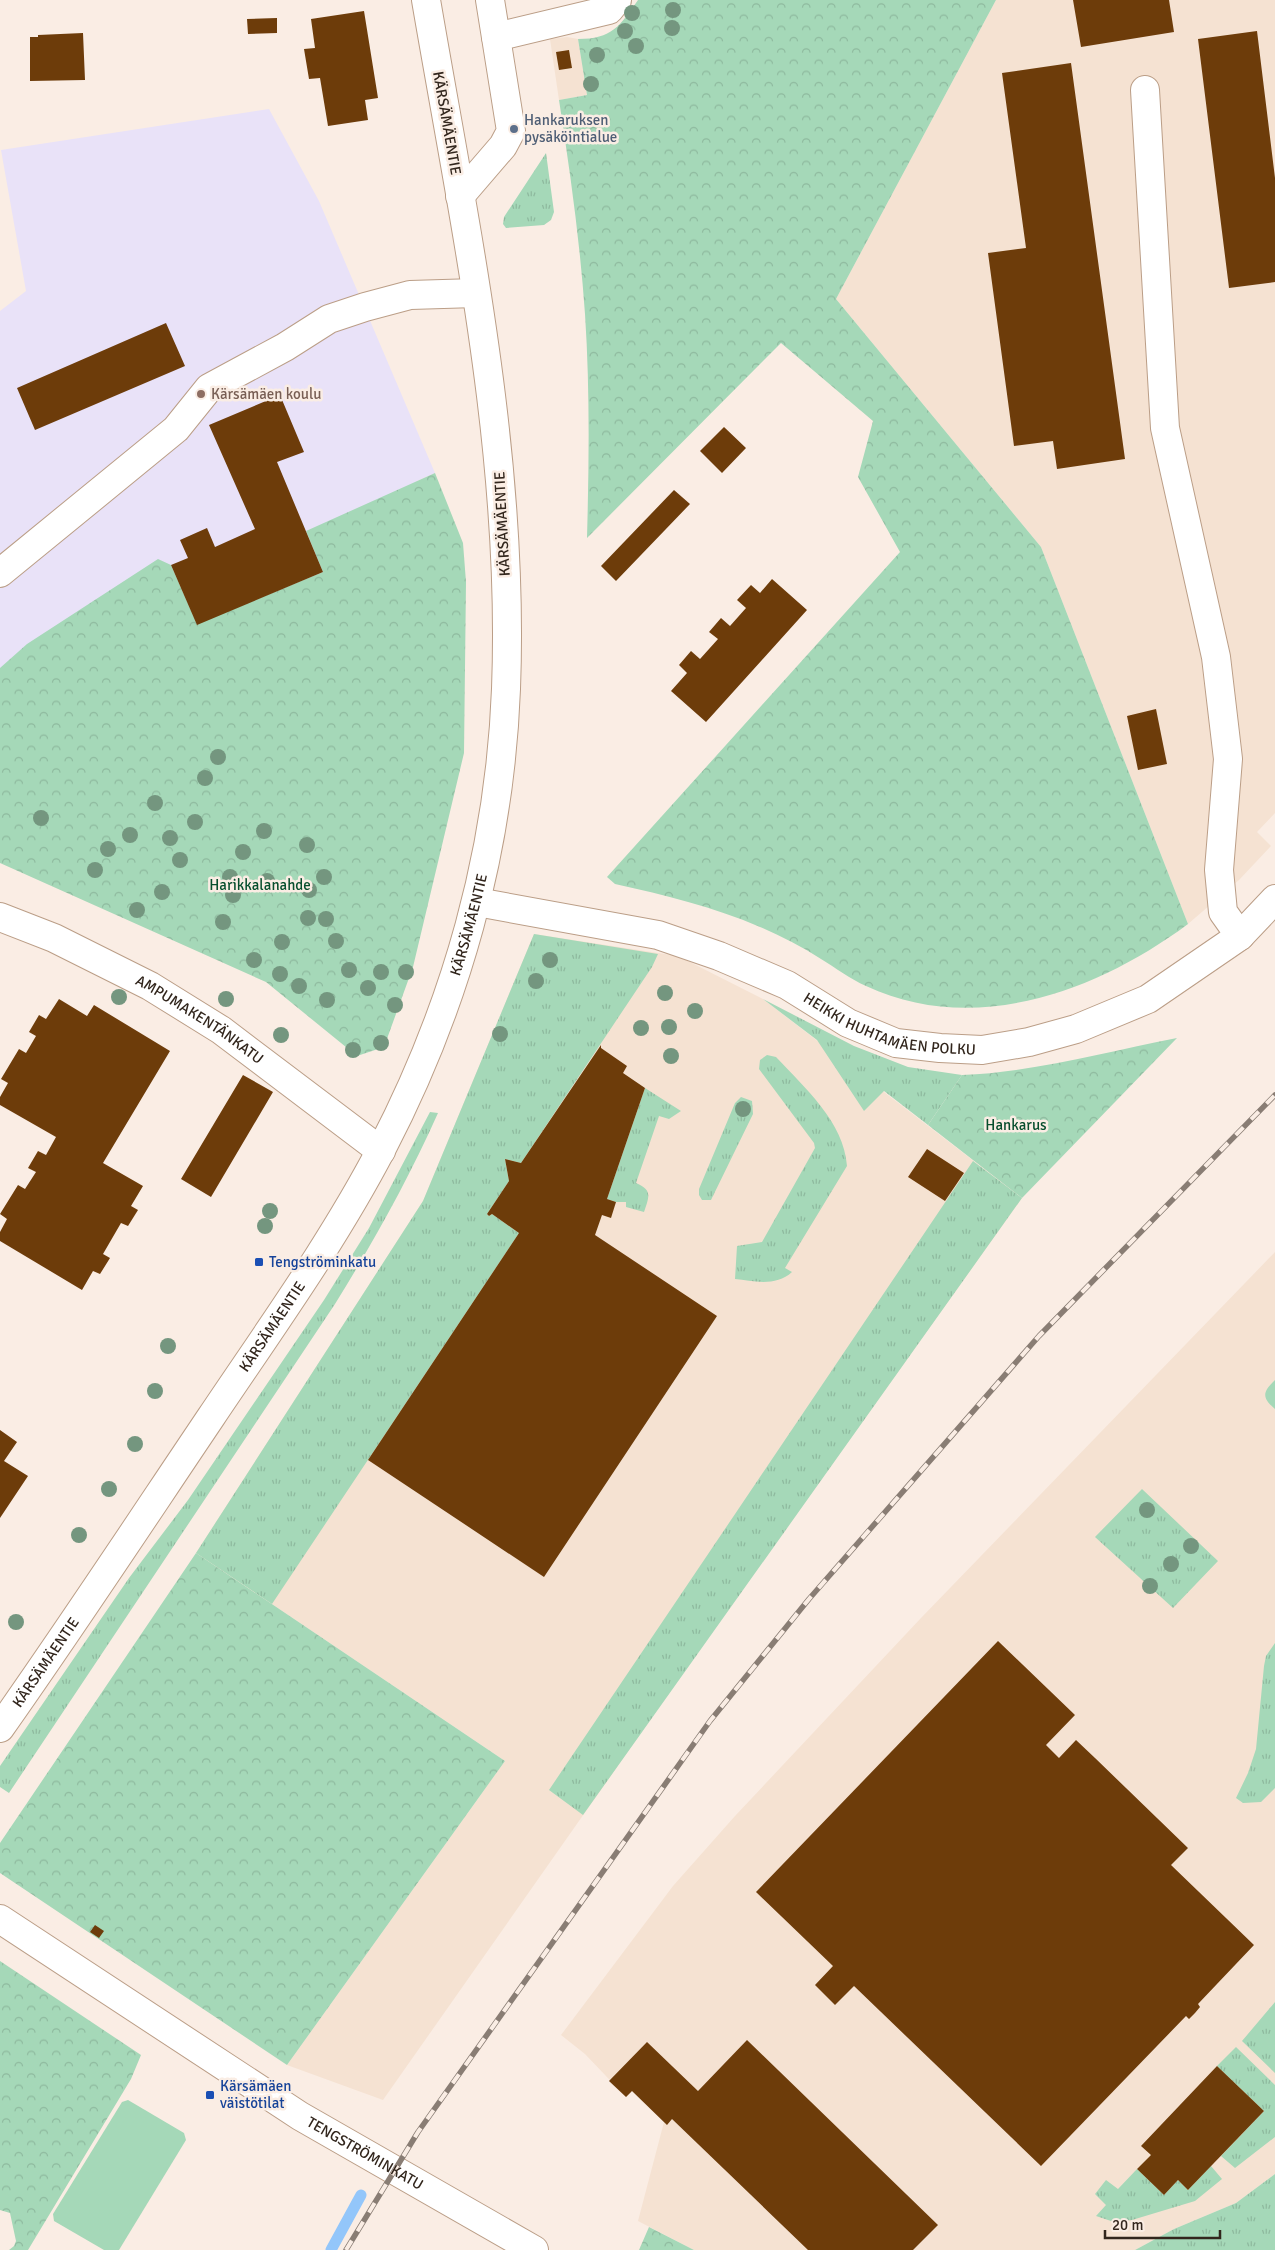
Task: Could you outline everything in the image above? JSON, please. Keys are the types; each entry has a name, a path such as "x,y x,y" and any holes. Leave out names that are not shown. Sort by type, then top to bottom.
{"street":[{"name":"KÄRSÄMÄENTIE","path":"0,1728 48,1660 272,1327 334,1231 381,1150 416,1078 442,1018 477,902 492,828 501,760 506,690 507,630 500,485 490,389 476,293 426,0"},
{"path":"460,196 503,146 511,131 490,0"},
{"path":"496,37 609,10 617,0"},
{"path":"1145,90 1165,428 1216,657 1228,759 1219,870 1224,912 1240,936"},
{"path":"0,573 176,429 209,388 285,347 329,319 410,295 476,293"},
{"name":"HEIKKI HUHTAMÄEN POLKU","path":"477,902 658,935 719,956 787,985 848,1024 896,1043 982,1050 1029,1042 1076,1029 1148,999 1240,936 1275,899"},
{"name":"AMPUMAKENTÄNKATU","path":"0,916 54,938 141,982 214,1026 381,1150"},
{"name":"TENGSTRÖMINKATU","path":"0,1918 300,2116 534,2250"}],"shaded area":[{"path":"996,0 1275,0 1275,813 1257,832 1271,846 1239,880 1188,924 1041,547 836,299"},
{"path":"567,37 578,39 587,95 559,100 550,39"},
{"name":"Kärsämäen koulu","path":"269,109 319,201 435,473 417,481 415,527 0,795 0,311 26,291 1,150"},
{"path":"534,934 678,956 763,999 1022,1198 683,1673 383,2100 287,2065 505,1761 196,1553 423,1201"},
{"path":"1275,1252 1275,2174 1236,2203 1174,2229 1135,2250 694,2250 638,2221 664,2122 632,2091 626,2097 585,2054 561,2035 673,1886 735,1816 921,1618"}],"green space":[{"path":"638,0 996,0 836,299 1041,547 1188,924 1153,948 1115,969 1075,987 1034,999 992,1006 950,1007 907,1001 860,983 799,946 760,927 725,913 689,902 615,884 607,877 900,552 858,477 873,421 781,343 587,538 589,426 585,314 574,207 559,100 587,95 578,39 599,37 607,34 620,24"},
{"path":"546,153 554,212 551,220 544,225 506,228 503,224 504,217"},
{"name":"Harikkalanahde","path":"435,473 463,543 466,582 464,753 413,967 384,1047 357,1056 266,982 0,863 0,668 27,644 158,559 171,565 197,624 323,572 306,531"},
{"path":"534,934 658,954 652,967 521,1163 505,1159 509,1181 487,1214 489,1216 492,1214 519,1233 272,1604 196,1553 423,1201"},
{"path":"763,999 854,1046 908,1067 962,1075 928,1125 884,1091 864,1111 817,1040"},
{"name":"Hankarus","path":"1177,1038 1022,1198 928,1125 962,1075 1043,1066"},
{"path":"767,1055 776,1057 831,1120 839,1135 847,1166 785,1268 792,1272 779,1280 757,1282 735,1279 737,1246 762,1242 815,1148 814,1143 759,1069 760,1060"},
{"path":"645,1088 681,1111 669,1119 659,1116 636,1183 647,1191 647,1202 644,1212 626,1207 626,1202 616,1202 607,1199"},
{"path":"741,1097 752,1101 753,1114 711,1200 702,1200 699,1195 699,1189 735,1103"},
{"path":"430,1112 438,1113 415,1162 377,1234 335,1304 9,1793 0,1787 0,1766 129,1578 188,1500 324,1300 369,1228"},
{"path":"973,1161 1022,1198 583,1815 549,1790"},
{"path":"1275,1380 1275,1409 1267,1401 1265,1394"},
{"path":"1142,1489 1218,1561 1173,1608 1095,1537"},
{"path":"196,1553 505,1761 287,2065 0,1873 0,1843"},
{"path":"1275,1643 1275,1788 1261,1802 1243,1803 1236,1798 1248,1773 1256,1749 1264,1666 1266,1656"},
{"path":"0,1961 141,2055 131,2079 28,2250 9,2250 16,2241 10,2213 0,2210"},
{"path":"1275,2002 1275,2073 1242,2041"},
{"path":"1236,2047 1275,2085 1275,2137 1235,2168 1221,2156 1264,2111 1217,2066"},
{"path":"128,2100 184,2133 186,2140 119,2250 104,2250 54,2221 53,2214 122,2102"},
{"path":"1211,2166 1222,2179 1195,2201 1132,2220 1114,2222 1096,2216 1106,2205 1095,2194 1106,2180 1118,2189 1137,2169 1164,2195 1178,2180 1188,2190"},
{"path":"1275,2174 1275,2250 1135,2250 1174,2229 1236,2203"},
{"path":"649,2227 694,2250 639,2250"}],"building":[{"path":"1073,0 1169,0 1174,32 1081,47"},
{"path":"364,11 378,98 365,100 368,120 328,126 320,78 309,79 304,49 315,48 311,19"},
{"path":"277,18 277,33 248,34 247,19"},
{"path":"1257,31 1275,178 1275,282 1229,288 1198,39"},
{"path":"83,33 85,80 30,81 30,37"},
{"path":"569,50 572,68 559,70 556,52"},
{"path":"1071,63 1125,459 1057,469 1053,441 1014,446 988,253 1026,248 1002,73"},
{"path":"166,323 185,366 35,430 17,388"},
{"path":"280,395 304,452 277,462 323,572 197,625 171,565 188,558 180,540 207,528 215,547 255,529 209,425"},
{"path":"724,427 746,448 722,473 700,451"},
{"path":"674,490 690,504 616,581 601,566"},
{"path":"772,579 807,610 706,722 671,691 687,673 679,665 691,651 700,659 718,639 709,632 721,618 730,626 746,608 737,600 751,585 760,593"},
{"path":"1156,709 1167,764 1138,770 1127,716"},
{"path":"59,999 87,1016 94,1005 170,1051 103,1163 143,1186 131,1206 138,1210 128,1226 121,1223 103,1254 110,1258 100,1274 93,1271 82,1290 0,1241 0,1232 7,1219 0,1214 18,1185 25,1189 36,1172 28,1168 38,1151 46,1155 56,1137 0,1105 0,1097 8,1083 1,1079 19,1049 26,1053 36,1036 29,1032 39,1015 46,1019"},
{"path":"601,1045 601,1048 627,1066 623,1073 645,1088 607,1199 616,1202 611,1218 602,1215 595,1235 717,1316 544,1577 368,1460 519,1233 492,1214 489,1216 487,1214 509,1181 505,1159 521,1163"},
{"path":"243,1075 273,1092 211,1197 181,1179"},
{"path":"927,1149 964,1173 945,1201 908,1177"},
{"path":"0,1430 17,1442 4,1461 28,1476 0,1518"},
{"path":"998,1641 1075,1715 1046,1745 1059,1758 1076,1740 1095,1758 1188,1848 1171,1865 1254,1945 1198,2004 1200,2007 1195,2013 1189,2019 1186,2016 1041,2166 854,1986 835,2005 815,1985 833,1966 756,1892"},
{"path":"95,1925 104,1931 99,1938 90,1932"},
{"path":"747,2040 938,2225 913,2250 808,2250 672,2119 667,2125 632,2091 626,2097 609,2081 647,2042 698,2091"},
{"path":"1217,2066 1264,2111 1188,2190 1178,2180 1164,2195 1137,2169 1151,2155 1141,2146"}],"waterway":[{"path":"331,2250 361,2195"}],"railway":[{"path":"346,2250 418,2132 710,1721 809,1599 1039,1336 1275,1095"}],"place":[{"name":"Hankaruksen pysäköintialue","path":"514,129"},
{"name":"Kärsämäen koulu","path":"201,394"},
{"name":"Tengströminkatu","path":"259,1262"},
{"name":"Kärsämäen väistötilat","path":"210,2095"}]}
